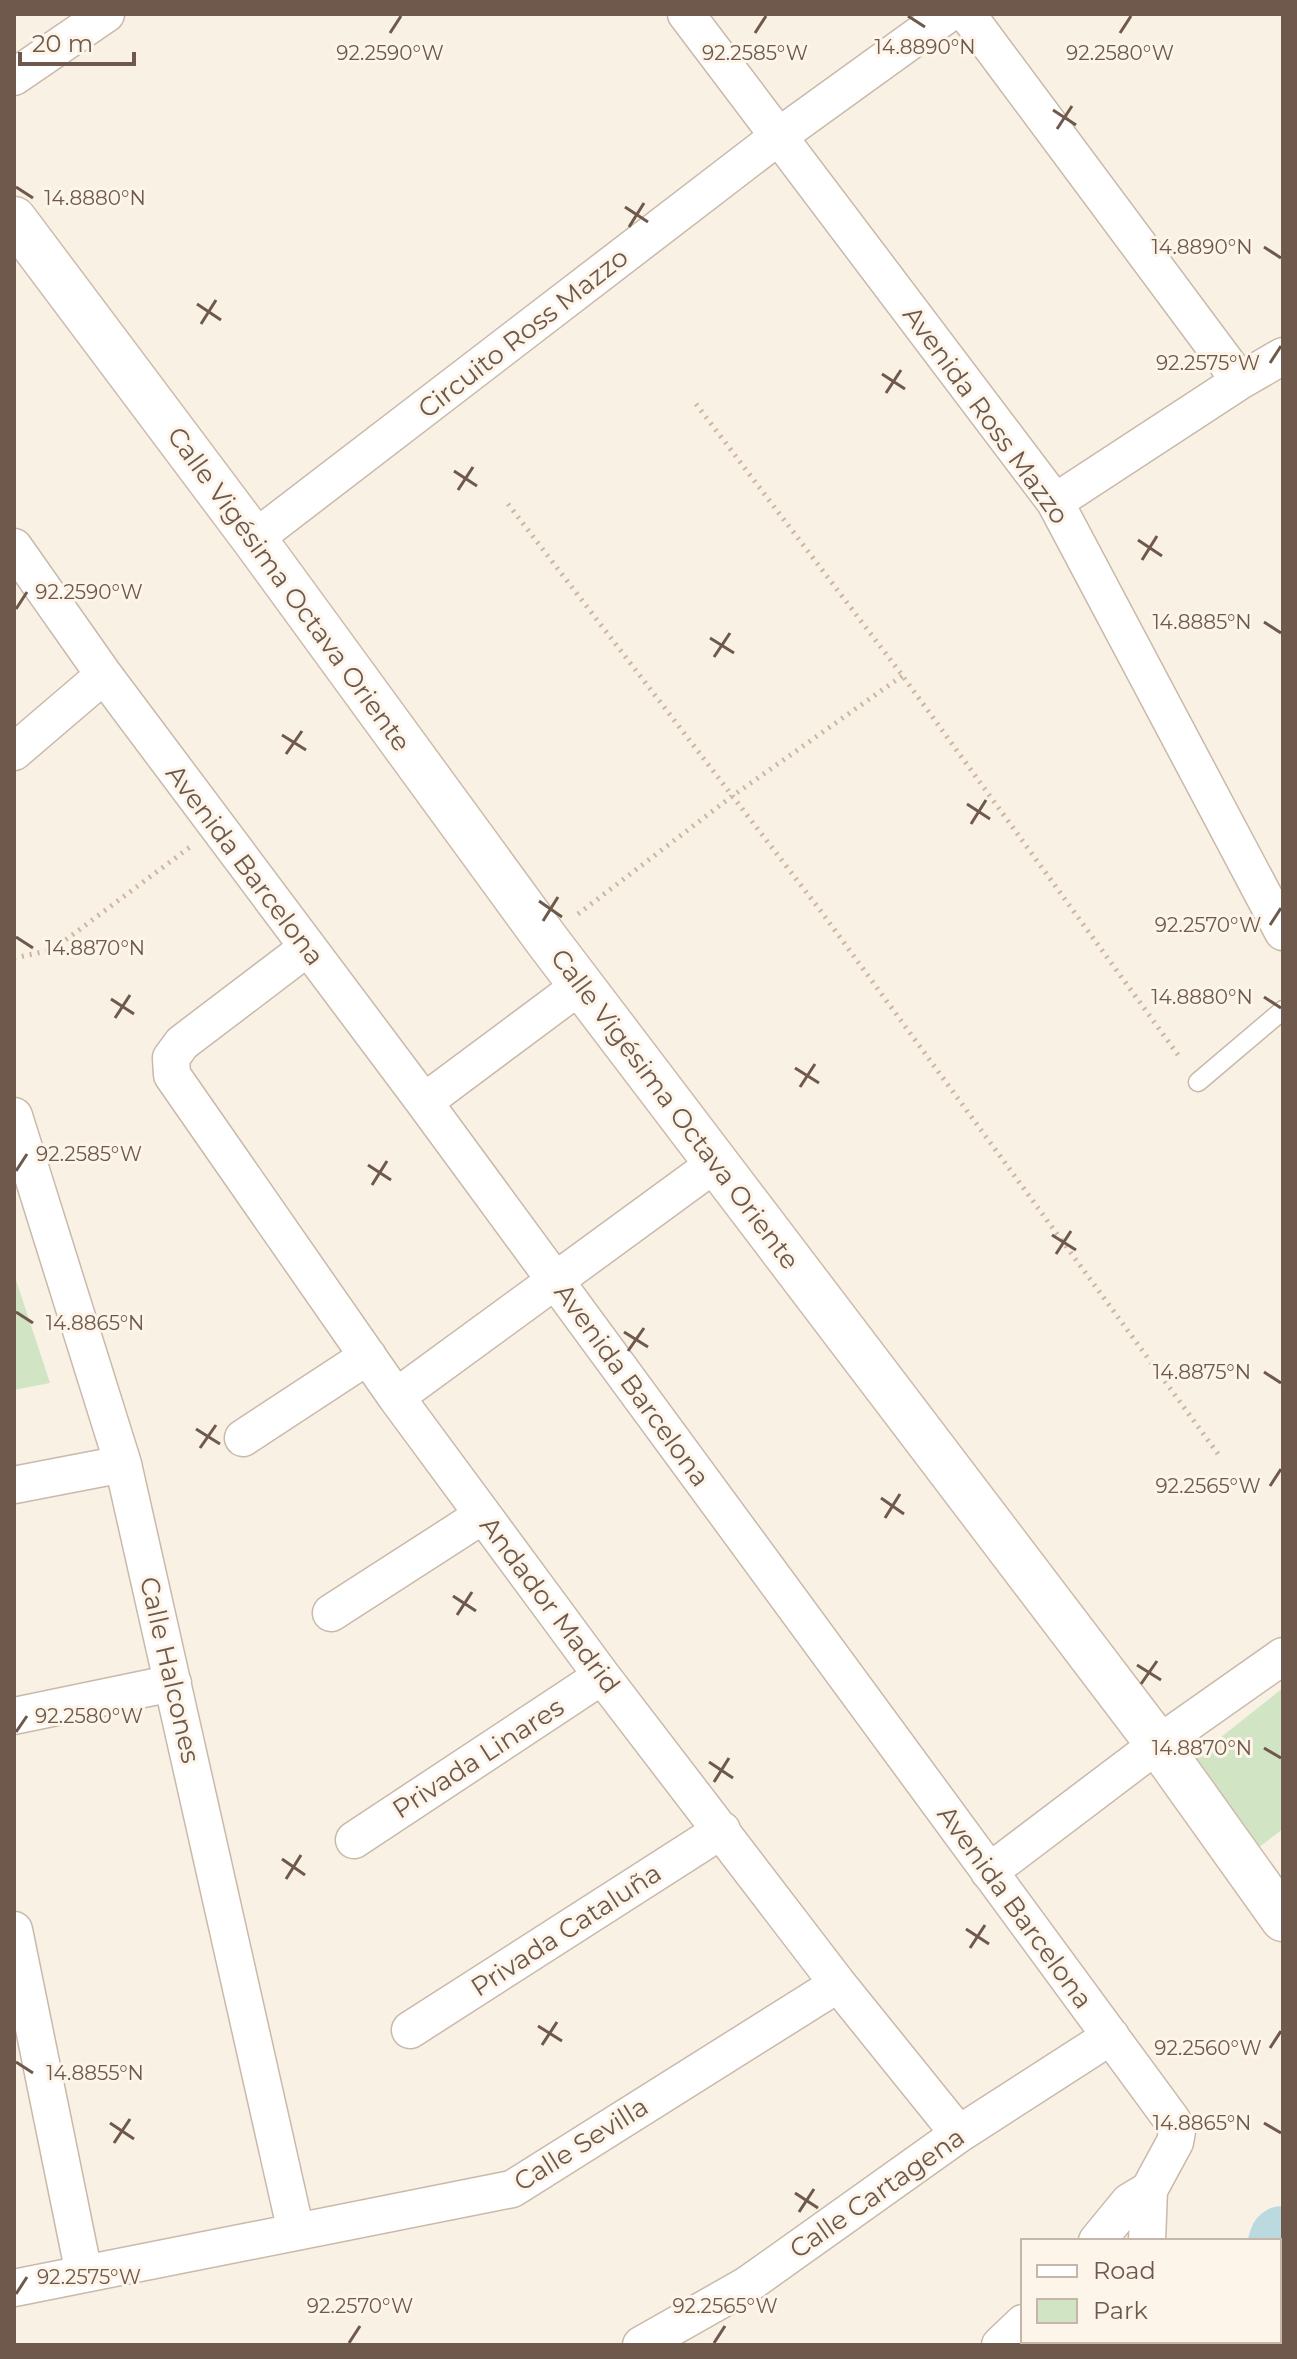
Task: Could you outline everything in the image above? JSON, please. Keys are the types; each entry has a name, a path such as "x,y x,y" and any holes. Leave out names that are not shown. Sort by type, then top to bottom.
{"main road":[{"name":"Calle Vigésima Octava Oriente","path":"14,219 254,539 546,939 1158,1744 1283,1919"}],"street":[{"path":"14,77 106,14"},
{"name":"Avenida Ross Mazzo","path":"686,14 1055,502 1283,932"},
{"name":"Circuito Ross Mazzo","path":"254,539 779,136 948,14"},
{"path":"967,14 1240,381"},
{"path":"1055,502 1240,381 1280,365"},
{"name":"Avenida Barcelona","path":"14,547 104,675 424,1102 1172,2120 1177,2131 1175,2142 1149,2190 1147,2239"},
{"path":"14,752 104,675"},
{"name":"Andador Madrid","path":"307,948 182,1043 171,1058 172,1075 396,1397 602,1676 838,1984 959,2134"},
{"path":"424,1102 581,985"},
{"name":"Calle Halcones","path":"14,1116 123,1464 296,2232"},
{"path":"396,1397 716,1163"},
{"path":"243,1438 368,1356"},
{"path":"14,1485 123,1464"},
{"path":"331,1613 483,1515"},
{"path":"989,1872 1158,1744 1283,1656"},
{"name":"Privada Linares","path":"354,1840 602,1676"},
{"path":"14,1716 173,1683"},
{"name":"Privada Cataluña","path":"410,2030 722,1830"},
{"path":"14,1930 84,2274"},
{"name":"Calle Sevilla","path":"14,2288 512,2189 838,1984"},
{"name":"Calle Cartagena","path":"641,2345 747,2285 959,2134 1111,2036"},
{"path":"1099,2239 1129,2202 1149,2190"},
{"path":"1000,2345 1021,2325"}],"lane":[{"path":"1198,1082 1283,1010"}],"path":[{"path":"696,404 902,675 1198,1082"},
{"path":"508,504 829,923 1221,1458"},
{"path":"546,939 731,797 902,675"},
{"path":"14,958 52,950 217,827"}],"green space":[{"path":"14,1274 50,1383 14,1390"},
{"path":"1283,1688 1283,1829 1250,1854 1187,1764"}],"waterway":[{"path":"1281,2247 1283,2240"}]}
